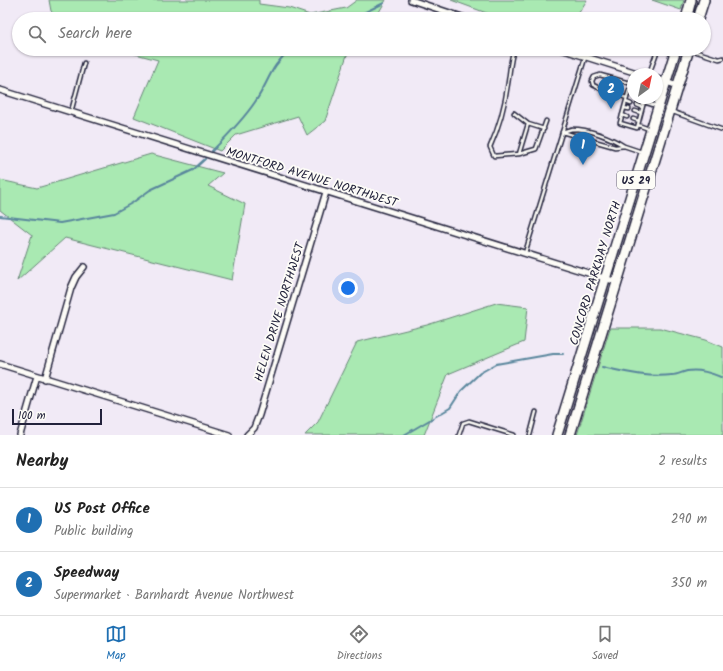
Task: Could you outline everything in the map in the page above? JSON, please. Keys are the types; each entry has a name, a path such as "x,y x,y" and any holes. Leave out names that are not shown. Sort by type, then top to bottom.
{"highway":[{"path":"688,12 691,0"},
{"path":"700,12 704,0"},
{"name":"CONCORD PARKWAY NORTH","path":"557,435 674,56"},
{"name":"CONCORD PARKWAY NORTH","path":"570,435 687,56"}],"street":[{"path":"411,0 447,12"},
{"path":"583,56 627,70"},
{"path":"663,81 678,86"},
{"name":"MONTFORD AVENUE NORTHWEST","path":"0,90 617,282"},
{"name":"HELEN DRIVE NORTHWEST","path":"247,435 254,428 259,415 326,192"},
{"path":"45,379 71,288 76,277 84,267"},
{"path":"0,364 229,435"},
{"path":"20,435 37,376"}],"lane":[{"path":"512,56 508,84 498,129 490,148 494,156 519,154 536,148 546,121"},
{"path":"651,68 655,56"},
{"path":"708,56 719,60 723,58"},
{"path":"525,253 586,57"},
{"path":"71,112 84,63"},
{"path":"603,90 593,85 592,81 594,77 600,75 627,82"},
{"path":"612,93 627,98 620,123 637,128 643,104"},
{"path":"650,104 658,107"},
{"path":"637,106 642,107"},
{"path":"624,108 629,109"},
{"path":"635,111 641,113"},
{"path":"670,111 723,130"},
{"path":"514,113 528,124 544,129"},
{"path":"622,115 627,117"},
{"path":"633,119 639,120"},
{"path":"519,154 528,124"},
{"path":"638,125 652,130"},
{"path":"562,132 585,130 644,153"},
{"path":"562,132 615,148 624,146"},
{"path":"530,435 536,412"},
{"path":"459,435 463,423 469,421 514,435"}],"green space":[{"path":"49,0 259,0 259,4 289,8 301,12 52,12"},
{"path":"357,0 386,0 379,12 325,12 346,8"},
{"path":"451,0 587,0 579,12 484,12"},
{"path":"652,0 684,0 681,10"},
{"path":"143,56 347,56 325,121 307,135 298,116 236,135 220,151 134,117 158,60"},
{"path":"151,154 223,173 208,186 245,204 232,280 65,238 17,281 32,235 0,210 0,180 37,188"},
{"path":"496,303 528,307 524,342 448,374 424,435 305,435 318,422 357,342 427,325"},
{"path":"610,328 660,328 706,340 723,347 723,435 577,435"}],"waterway":[{"path":"365,12 384,3"},
{"path":"212,151 229,134 250,109 260,95 274,68 283,56"},
{"path":"0,216 60,223 114,213 132,203 150,190 193,170 205,159"},
{"path":"404,435 450,408 461,391 480,373 496,364 553,354 563,354"},
{"path":"602,367 654,376 674,375 687,371 701,371 723,378"}],"place":[{"name":"Speedway","path":"611,109"},
{"name":"US Post Office","path":"583,165"}]}
